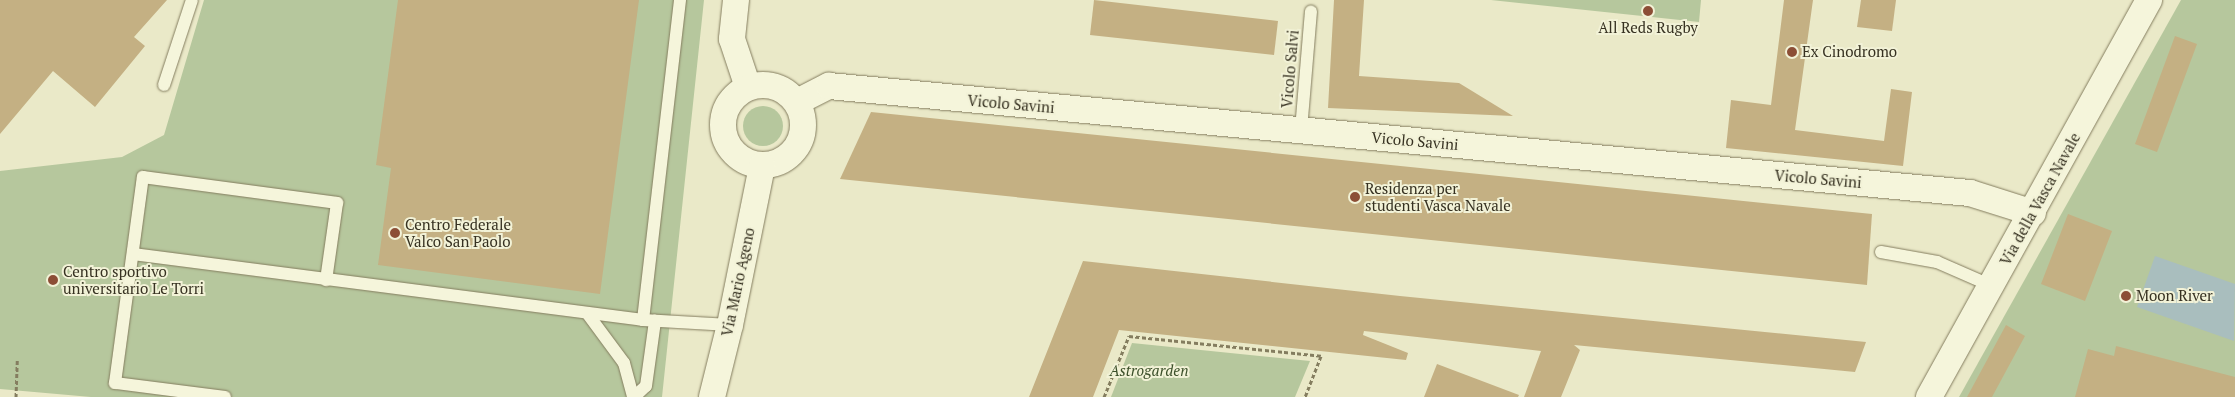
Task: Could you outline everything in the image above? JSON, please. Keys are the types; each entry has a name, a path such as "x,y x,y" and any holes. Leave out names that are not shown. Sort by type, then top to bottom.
{"street":[{"path":"736,0 732,39 748,87"},
{"name":"Via della Vasca Navale","path":"1929,397 2033,213 2149,0"},
{"path":"775,86 797,102 804,126 796,149 787,158 762,166 737,156 723,132 723,119 728,105 748,87 775,86"},
{"name":"Vicolo Savini","path":"797,102 829,86 1970,194 2033,213"},
{"name":"Via Mario Ageno","path":"712,397 730,325 762,166"}],"lane":[{"path":"164,85 192,0"},
{"path":"587,313 624,363 633,397 646,386 649,320 680,0"},
{"name":"Vicolo Salvi","path":"1301,130 1311,11"},
{"path":"225,397 115,383 143,178 337,203 326,280"},
{"path":"1881,252 1937,262 1992,286"},
{"path":"133,254 587,313 649,320 730,325"}],"path":[{"path":"1104,397 1129,336 1321,356 1305,397"},
{"path":"16,397 17,360"}],"green space":[{"name":"Centro Federale Valco San Paolo","path":"204,0 704,0 662,397 91,397 0,389 0,171 122,157 164,135"},
{"name":"All Reds Rugby","path":"1491,0 1701,0 1699,22"},
{"name":"Moon River","path":"2181,0 2235,0 2235,397 1959,397"},
{"path":"767,106 774,109 780,115 783,126 782,134 774,143 767,146 759,146 752,143 744,134 743,122 746,115 755,107"},
{"name":"Astrogarden","path":"1132,343 1310,361 1295,397 1111,397"}],"shaded area":[{"path":"2155,256 2235,284 2234,341 2137,307"}],"building":[{"path":"0,0 167,0 134,37 145,46 95,107 53,71 0,134"},
{"path":"398,0 639,0 600,294 378,265 391,168 376,165"},
{"path":"1094,0 1278,21 1274,55 1090,35"},
{"path":"1334,0 1364,0 1359,76 1459,83 1513,116 1328,108"},
{"path":"1784,0 1813,0 1795,130 1884,141 1891,89 1912,92 1903,166 1726,148 1731,100 1771,105"},
{"name":"Ex Cinodromo","path":"1861,0 1896,0 1892,31 1857,27"},
{"path":"2175,36 2197,44 2157,152 2135,144"},
{"name":"Residenza per studenti Vasca Navale","path":"871,112 1872,214 1867,285 840,179"},
{"path":"2068,214 2112,231 2085,301 2041,284"},
{"path":"1083,261 1400,296 1866,342 1855,372 1574,345 1580,350 1561,397 1524,397 1541,351 1364,331 1363,335 1408,353 1406,360 1119,330 1093,397 1029,397"},
{"path":"2006,325 2025,336 1992,397 1967,397"},
{"path":"2116,346 2235,377 2235,397 2075,397 2088,349 2114,356"},
{"path":"1437,364 1519,395 1518,397 1424,397"}],"place":[{"name":"All Reds Rugby","path":"1648,11"},
{"name":"Ex Cinodromo","path":"1792,52"},
{"name":"Residenza per studenti Vasca Navale","path":"1355,197"},
{"name":"Centro Federale Valco San Paolo","path":"395,233"},
{"name":"Centro sportivo universitario Le Torri","path":"53,280"},
{"name":"Moon River","path":"2126,296"}]}
